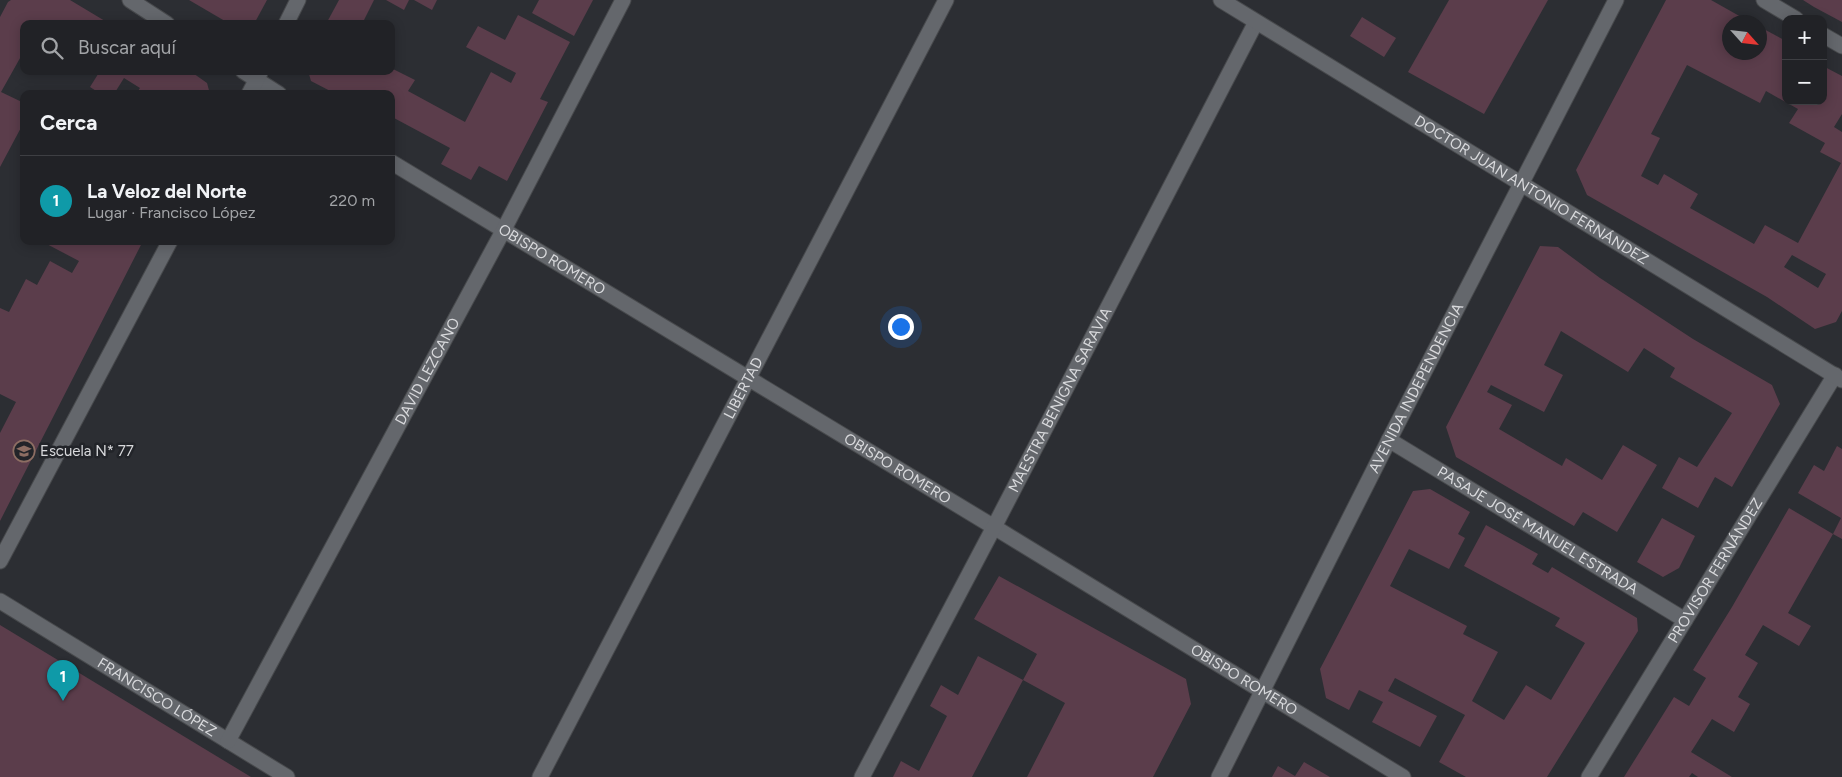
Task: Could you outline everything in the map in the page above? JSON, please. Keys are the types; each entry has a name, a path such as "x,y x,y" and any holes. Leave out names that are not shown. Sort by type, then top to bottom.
{"street":[{"path":"130,0 161,20"},
{"path":"288,20 298,0"},
{"name":"DAVID LEZCANO","path":"228,742 503,231 623,0"},
{"name":"LIBERTAD","path":"540,777 946,0"},
{"name":"DOCTOR JUAN ANTONIO FERNÁNDEZ","path":"1221,0 1840,373"},
{"name":"AVENIDA INDEPENDENCIA","path":"1218,777 1616,0"},
{"path":"1764,0 1789,15"},
{"name":"MAESTRA BENIGNA SARAVIA","path":"862,777 1256,22"},
{"path":"1827,37 1842,46"},
{"path":"251,90 259,76 275,90"},
{"name":"OBISPO ROMERO","path":"395,164 994,527 1402,777"},
{"path":"0,561 168,245"},
{"name":"PROVISOR FERNÁNDEZ","path":"1589,777 1840,373"},
{"name":"PASAJE JOSÉ MANUEL ESTRADA","path":"1389,440 1685,620"},
{"name":"FRANCISCO LÓPEZ","path":"0,601 287,777"}],"building":[{"path":"11,0 70,0 103,20 20,20 20,58 1,92 20,101 20,130 0,167 0,17"},
{"path":"189,0 267,0 256,20 223,20"},
{"path":"339,0 374,0 364,20 328,20"},
{"path":"386,0 409,0 404,10"},
{"path":"414,0 437,0 432,10"},
{"path":"539,0 593,0 574,36 532,13"},
{"path":"1449,0 1548,0 1484,114 1408,72"},
{"path":"1666,0 1711,0 1738,15 1722,15 1722,60 1767,60 1767,31 1782,39 1782,100 1766,91 1760,103 1687,65 1651,134 1660,138 1641,176 1658,185 1664,174 1698,194 1690,208 1754,244 1765,225 1798,243 1841,163 1820,152 1825,143 1789,123 1798,109 1791,105 1827,105 1827,68 1842,76 1842,114 1834,127 1842,132 1842,311 1836,322 1815,329 1767,297 1587,195 1576,170","holes":["1792,255 1826,274 1818,288 1784,267"]},
{"path":"1803,0 1842,0 1842,22 1814,7"},
{"path":"518,15 570,42 540,99 548,102 507,181 479,166 471,180 441,164 450,148 395,119 395,90 328,90 311,81 309,75 395,75 395,70 415,80 408,91 465,122 491,72 511,83 516,73 466,47 478,26 505,40"},
{"path":"1362,17 1396,38 1384,57 1350,36"},
{"path":"98,75 196,75 207,83 209,90 139,90 140,88 124,78 116,90 95,90 90,87"},
{"path":"49,245 141,245 0,521 0,433 16,402 0,394 0,308 9,312 26,279 37,285 50,261 72,273 79,261"},
{"path":"1540,246 1558,247 1600,278 1693,339 1772,385 1780,404 1732,487 1715,477 1698,508 1662,488 1679,457 1697,467 1732,413 1670,377 1675,368 1644,348 1628,372 1561,331 1544,365 1563,375 1544,412 1491,385 1487,392 1512,405 1499,429 1562,466 1566,458 1602,480 1623,445 1657,465 1617,532 1583,512 1574,526 1456,457 1446,427"},
{"path":"1837,446 1842,449 1842,539 1833,534 1841,518 1798,493 1814,465 1824,471"},
{"path":"1430,489 1470,512 1458,534 1465,538 1449,569 1409,549 1390,586 1467,626 1463,634 1498,652 1472,701 1504,720 1526,685 1551,700 1585,643 1555,626 1560,618 1464,566 1486,525 1538,554 1532,564 1548,573 1552,567 1637,618 1638,631 1547,777 1466,777 1439,762 1465,715 1395,678 1388,691 1437,716 1420,747 1372,722 1383,702 1359,690 1349,710 1326,698 1320,669 1413,491"},
{"path":"1789,508 1833,534 1788,613 1811,626 1799,646 1763,625 1745,655 1758,663 1738,697 1750,704 1734,732 1712,719 1691,752 1732,777 1698,777 1692,773 1689,777 1624,777 1674,697 1689,706 1706,678 1693,670"},
{"path":"1662,518 1695,536 1679,568 1663,577 1637,562"},
{"path":"999,576 1186,679 1191,704 1153,777 1027,777 1065,703 1023,680 1037,654 974,619"},
{"path":"0,625 251,777 0,777"},
{"path":"978,656 1023,680 972,777 893,777 901,761 919,771 947,716 930,706 941,685 958,695"},
{"path":"1304,762 1330,777 1272,777 1278,766 1295,776"}],"place":[{"name":"Escuela N* 77","path":"24,451"},
{"name":"La Veloz del Norte","path":"63,701"}]}
